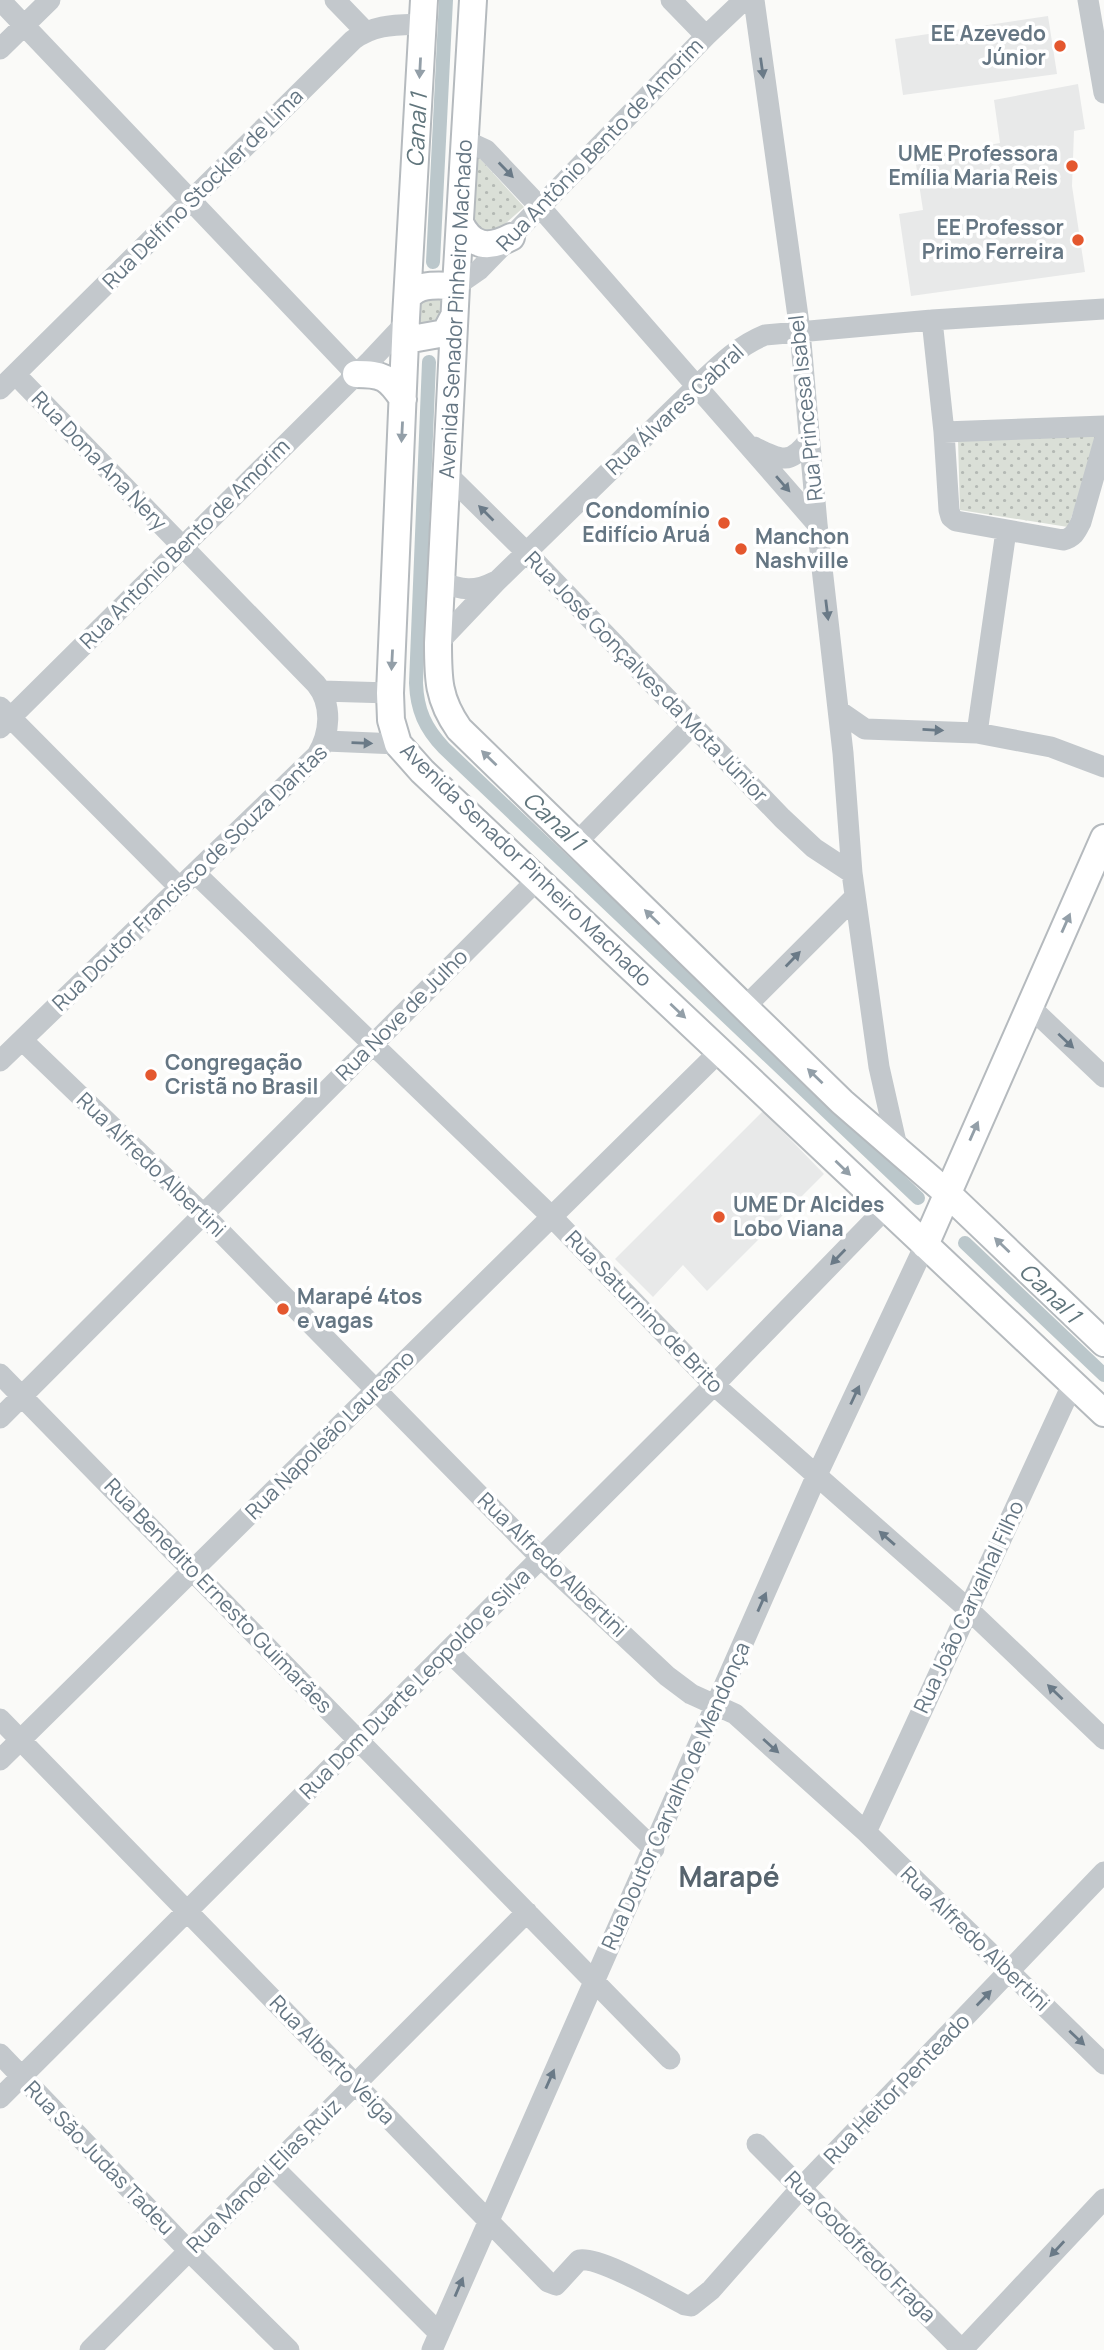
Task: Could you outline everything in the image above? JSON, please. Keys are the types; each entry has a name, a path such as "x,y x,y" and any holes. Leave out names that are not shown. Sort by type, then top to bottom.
{"main road":[{"name":"Avenida Senador Pinheiro Machado","path":"473,0 438,643 438,678 448,713 459,729 842,1102 947,1193 1104,1343"},
{"name":"Avenida Senador Pinheiro Machado","path":"423,12 390,693 391,720 398,744 422,771 537,880 1104,1413"},
{"path":"460,223 471,240 481,244 495,243 511,237"},
{"path":"454,316 445,333 407,318 417,288 456,286"},
{"path":"363,367 384,376 403,399"},
{"path":"925,1245 1104,838"}],"street":[{"path":"0,0 191,201 363,367"},
{"path":"0,49 50,0"},
{"path":"335,0 365,31 423,12"},
{"path":"671,0 709,33"},
{"name":"Rua Antônio Bento de Amorim","path":"456,286 479,270 744,0"},
{"name":"Rua Princesa Isabel","path":"754,0 800,331 855,897 879,1067 898,1151"},
{"path":"1088,0 1104,93"},
{"name":"Rua Antônio Bento de Amorim","path":"709,33 737,26 757,32"},
{"name":"Rua Delfino Stockler de Lima","path":"8,382 365,31"},
{"path":"465,144 473,144 486,150 541,207 817,524"},
{"name":"Rua Álvares Cabral","path":"438,643 526,552 698,385 732,354 753,340 765,335 800,331 1104,309"},
{"name":"Rua Antonio Bento de Amorim","path":"4,717 363,367 402,327 407,318"},
{"path":"932,320 951,517 963,524 1063,540 1070,538 1076,532 1104,441"},
{"name":"Rua Dona Ana Nery","path":"8,382 181,546 322,691"},
{"path":"944,432 1104,426"},
{"path":"749,445 772,456 786,459 798,454 809,440"},
{"name":"Rua José Gonçalves da Mota Júnior","path":"447,474 526,552 798,834 852,873"},
{"path":"977,733 1006,531"},
{"path":"441,582 454,588 472,590 496,582"},
{"path":"326,741 327,712 322,691 390,693"},
{"path":"839,711 865,729 977,733 1051,747 1104,767"},
{"path":"4,717 180,888"},
{"path":"576,843 692,725"},
{"path":"843,753 865,729"},
{"name":"Rua Doutor Francisco de Souza Dantas","path":"2,1057 22,1041 317,755 326,741 398,744"},
{"name":"Rua Saturnino de Brito","path":"195,873 552,1217 714,1385 968,1609 1104,1739"},
{"name":"Rua Nove de Julho","path":"0,1418 537,880"},
{"path":"745,1007 855,897"},
{"path":"1029,1006 1104,1077"},
{"name":"Rua Alfredo Albertini","path":"22,1041 203,1214 541,1558 667,1676 691,1694 735,1713 866,1832 1104,2064"},
{"name":"Rua Napoleão Laureano","path":"0,1760 720,1051"},
{"name":"Rua Princesa Isabel","path":"842,1102 864,1106 870,1102 877,1090 879,1067"},
{"name":"Rua Dom Duarte Leopoldo e Silva","path":"0,2098 714,1385 886,1208"},
{"name":"Rua Doutor Carvalho de Mendonça","path":"436,2342 816,1477 925,1245"},
{"name":"Rua Benedito Ernesto Guimarães","path":"0,1374 670,2059"},
{"name":"Rua João Carvalhal Filho","path":"866,1832 1073,1383"},
{"path":"447,1651 654,1849"},
{"name":"Rua Alberto Veiga","path":"0,1719 552,2285 556,2285 579,2260 586,2259 691,2306"},
{"name":"Rua Heitor Penteado","path":"691,2306 711,2290 801,2188 1104,1872"},
{"name":"Rua Manoel Elias Ruiz","path":"90,2350 527,1912"},
{"name":"Rua São Judas Tadeu","path":"0,2054 189,2251 289,2350"},
{"name":"Rua Godofredo Fraga","path":"757,2144 962,2350"},
{"path":"273,2167 436,2342"},
{"path":"962,2350 1104,2199"}],"shaded area":[{"path":"1048,16 1057,74 903,95 895,39"},
{"path":"1078,84 1085,129 1074,131 1072,186 1085,272 911,296 899,214 923,210 915,158 1000,143 994,100"},
{"path":"472,150 524,207 496,232 479,232 469,216"},
{"path":"448,294 446,320 412,328 413,302"},
{"path":"1101,431 1068,527 960,510 958,440"},
{"name":"UME Dr Alcides Lobo Viana","path":"763,1111 824,1174 707,1291 683,1265 653,1297 615,1259"}],"waterway":[{"name":"Canal 1","path":"433,262 446,0"},
{"name":"Canal 1","path":"429,362 416,683 420,710 427,726 444,748 918,1198"},
{"name":"Canal 1","path":"965,1243 1104,1375"}],"place":[{"name":"EE Azevedo Júnior","path":"1060,46"},
{"name":"UME Professora Emília Maria Reis","path":"1072,166"},
{"name":"EE Professor Primo Ferreira","path":"1078,240"},
{"name":"Condomínio Edifício Aruá","path":"724,523"},
{"name":"Manchon Nashville","path":"741,549"},
{"name":"Congregação Cristã no Brasil","path":"151,1075"},
{"name":"UME Dr Alcides Lobo Viana","path":"719,1217"},
{"name":"Marapé 4tos e vagas","path":"283,1309"}],"district":[{"name":"Marapé","path":"729,1877"}]}
